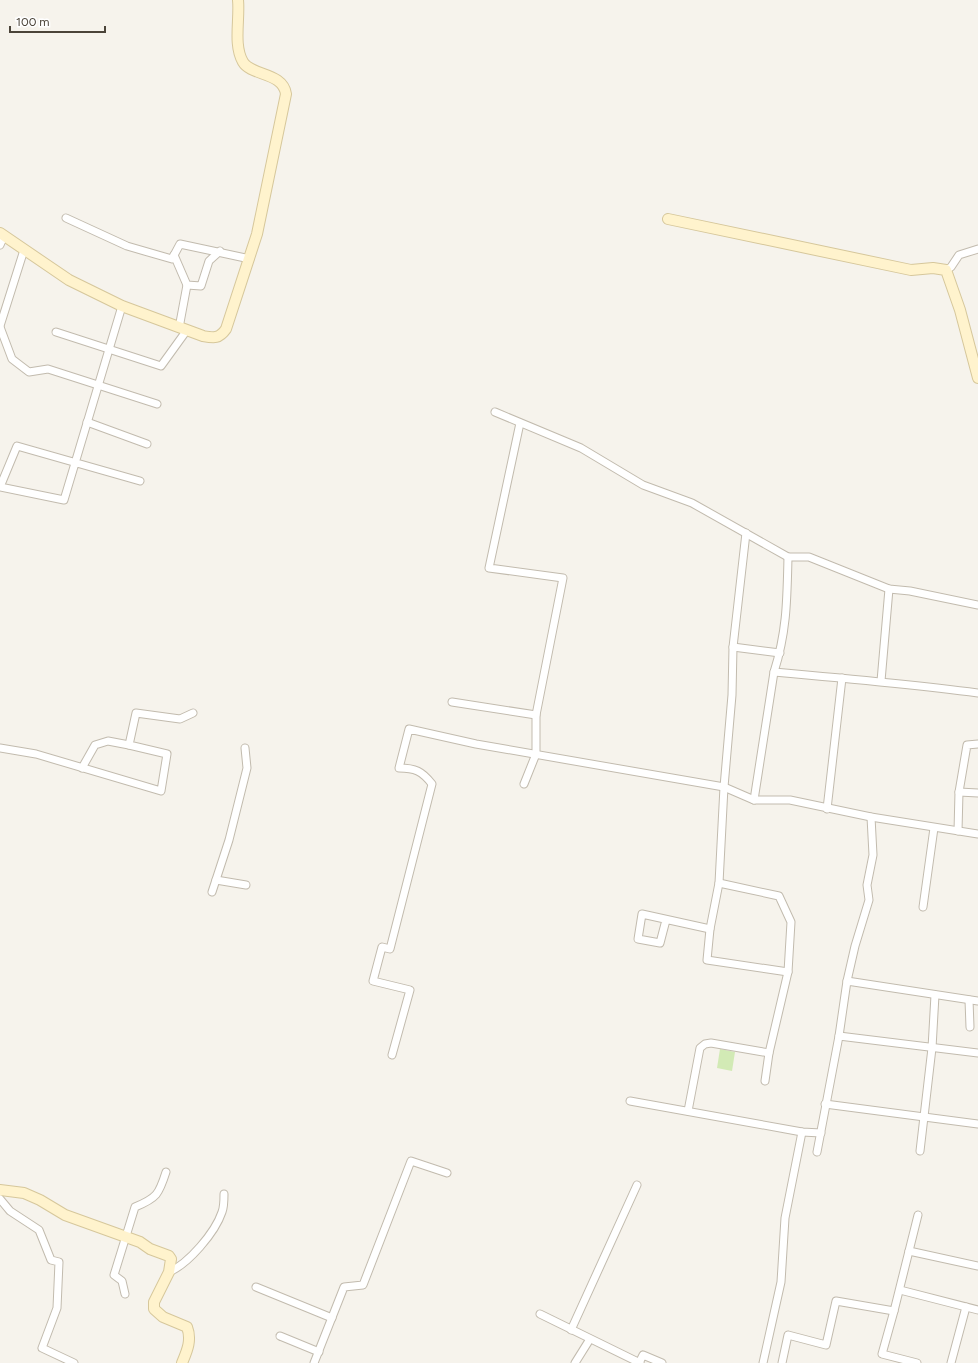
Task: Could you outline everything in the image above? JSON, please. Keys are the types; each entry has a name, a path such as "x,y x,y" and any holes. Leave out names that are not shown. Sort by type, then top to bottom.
{"street":[{"path":"0,246 2,234 69,280 122,306 203,336 216,338 221,336 226,329 257,234 286,94 285,87 280,81 244,64 239,53 238,0"},
{"path":"66,218 127,246 172,259 180,244 220,251 250,259"},
{"path":"668,219 911,270 933,268 946,270 951,267 959,255 978,248"},
{"path":"24,250 0,327 12,359 29,372 48,370 157,404"},
{"path":"187,285 201,286 209,261 220,251"},
{"path":"56,332 161,366 183,329 187,285 174,255"},
{"path":"946,270 960,310 978,378"},
{"path":"122,306 76,463 64,500 0,487 17,446 76,463 140,481"},
{"path":"495,412 581,448 643,485 692,503 788,557 810,557 889,589 910,591 978,605"},
{"path":"88,422 147,444"},
{"path":"520,422 489,568 563,578 536,715 536,754 524,784"},
{"path":"746,533 733,646 732,695 724,787 719,883 710,929 707,960 788,972"},
{"path":"754,800 774,672 780,654 787,617 788,557"},
{"path":"881,681 889,589"},
{"path":"733,646 780,654"},
{"path":"774,672 863,681 881,681 978,693"},
{"path":"827,809 842,678"},
{"path":"452,702 536,715"},
{"path":"129,745 136,713 180,719 193,713"},
{"path":"392,1055 410,990 373,981 382,948 390,949 432,784 424,774 410,768 399,768 408,729 476,744 724,787 754,800 790,800 827,809 871,817 978,834"},
{"path":"0,748 36,754 82,768 161,791 167,754 108,741 95,744 82,768"},
{"path":"958,831 959,792 967,745 978,744"},
{"path":"212,892 229,840 247,768 245,748"},
{"path":"959,792 978,793"},
{"path":"817,1152 839,1036 847,981 855,946 869,900 867,885 873,855 871,817"},
{"path":"923,907 930,868 934,828"},
{"path":"216,880 246,885"},
{"path":"719,883 779,896 791,922 788,972 769,1053 765,1080"},
{"path":"666,920 660,943 638,939 642,914 710,929"},
{"path":"847,981 978,1001"},
{"path":"920,1151 932,1048 935,995"},
{"path":"969,1000 970,1027"},
{"path":"839,1036 978,1053"},
{"path":"688,1111 700,1048 705,1044 711,1043 769,1053"},
{"path":"630,1101 802,1132 821,1133"},
{"path":"825,1104 978,1124"},
{"path":"763,1363 781,1282 784,1218 802,1132"},
{"path":"314,1363 344,1287 363,1285 411,1161 447,1173"},
{"path":"125,1294 122,1281 114,1275 135,1207 151,1200 160,1192 166,1172"},
{"path":"571,1330 637,1185"},
{"path":"0,1190 24,1193 40,1200 65,1215 126,1237 169,1256 171,1259 168,1272 154,1302 154,1309 163,1317 187,1327 190,1333 189,1345 182,1363"},
{"path":"168,1272 178,1268 184,1263 214,1228 222,1212 224,1194"},
{"path":"0,1199 10,1211 39,1230 48,1256 51,1260 59,1262 57,1308 42,1348 72,1363"},
{"path":"917,1363 882,1354 900,1290 918,1215"},
{"path":"909,1251 978,1266"},
{"path":"256,1287 332,1318"},
{"path":"900,1290 978,1310"},
{"path":"782,1363 788,1335 826,1345 836,1301 894,1311"},
{"path":"951,1363 966,1307"},
{"path":"540,1314 639,1363 643,1355 662,1363"},
{"path":"280,1336 318,1352"},
{"path":"575,1363 590,1339"}],"green space":[{"path":"720,1049 735,1052 732,1071 717,1068"}]}
